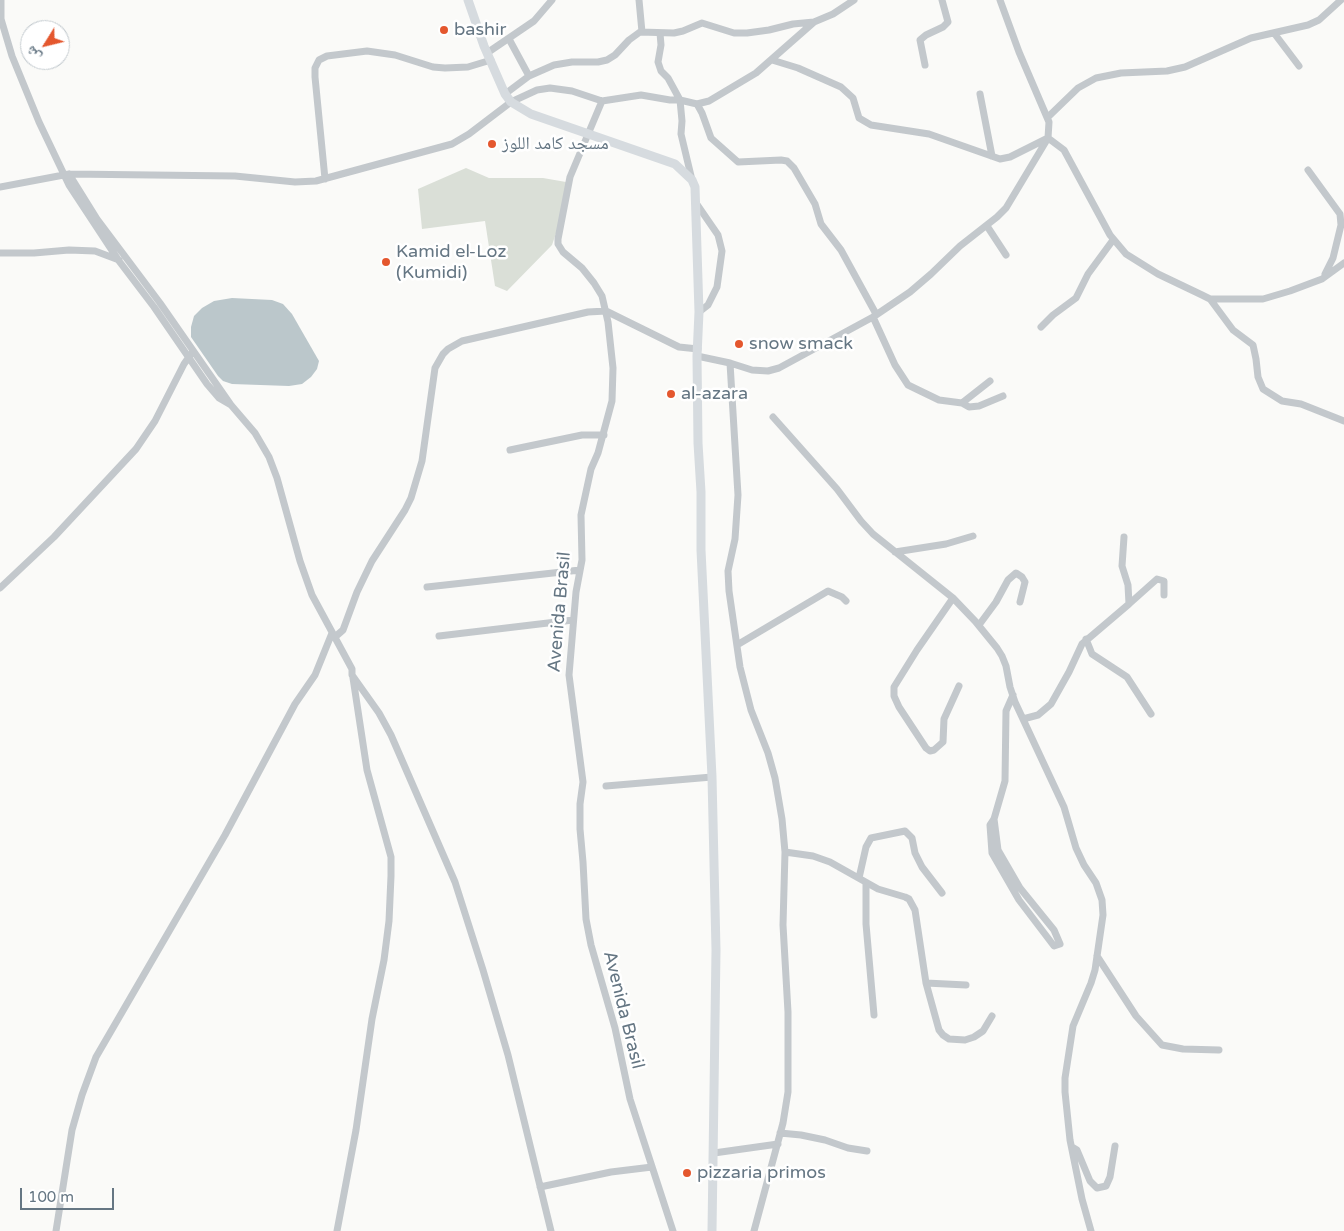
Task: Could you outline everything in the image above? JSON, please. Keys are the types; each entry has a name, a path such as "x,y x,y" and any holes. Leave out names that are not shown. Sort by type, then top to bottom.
{"main road":[{"path":"470,1 489,57 505,94 511,102 531,114 675,164 692,180 695,187 699,312 701,550 712,777 716,950 712,1231"}],"street":[{"path":"1,0 1,19 6,40 18,72 79,201 119,260 157,305"},
{"path":"325,179 315,77 315,68 319,60 328,56 367,51 395,55 432,67 468,67 489,57 538,17 552,0"},
{"path":"640,0 642,32"},
{"path":"505,94 529,76 560,63 607,60 615,55 629,40 642,32 683,31 702,23 734,33 769,30 793,24 814,22 833,14 854,0"},
{"path":"925,65 920,40 943,27 948,22 942,0"},
{"path":"56,1231 72,1130 96,1057 225,835 296,704 315,675 334,635 343,630 357,592 372,561 412,498 424,445 435,368 443,354 462,341 588,312 606,311 673,345 752,370 768,371 780,368 875,316 910,292 960,246 997,217 1012,200 1048,138 1048,117 1024,65 1000,0"},
{"path":"1048,117 1078,88 1096,78 1121,72 1157,72 1178,69 1251,38 1308,25 1319,20 1341,0"},
{"path":"0,187 66,174 235,176 295,182 325,179 452,144 469,134 511,102 537,90 550,88 572,91 602,101 641,95 697,104 710,101 756,73 814,22"},
{"path":"660,33 661,45 658,62 661,71 668,78 680,100 681,134 692,180"},
{"path":"1274,33 1299,66"},
{"path":"509,39 529,76"},
{"path":"772,60 798,68 841,87 853,98 860,118 871,125 929,134 1000,159 1010,157 1048,138"},
{"path":"980,94 992,156"},
{"name":"Avenida Brasil","path":"602,101 568,184 558,244 563,252 572,258 594,283 602,296 606,311 613,368 612,402 604,435 591,469 581,515 582,560 573,620 569,675 583,782 580,804 580,829 586,919 591,945 615,1028 626,1085 673,1231"},
{"path":"697,104 711,138 738,162 781,160 787,161 794,168 815,204 821,224 840,250 875,316 894,366 908,385 940,400 962,403 969,406 979,406 1003,396"},
{"path":"1048,138 1064,150 1113,240 1126,254 1158,274 1210,298 1263,299 1322,279 1344,263"},
{"path":"1308,170 1340,214 1341,225 1331,264 1322,279"},
{"path":"66,174 191,355 255,433 269,458 312,595 352,669 366,770 391,857 391,876 389,921 384,960 372,1019 356,1130 337,1231"},
{"path":"696,203 718,235 722,251 717,287 708,305 699,312"},
{"path":"987,226 1006,255"},
{"path":"1041,327 1049,318 1076,298 1088,274 1113,240"},
{"path":"0,253 69,250 95,251 119,260"},
{"path":"1210,298 1233,330 1253,345 1258,377 1263,389 1282,401 1301,404 1344,421"},
{"path":"0,588 54,537 136,449 156,420 191,355"},
{"path":"730,363 738,495 735,539 728,571 728,591 740,667 751,710 768,752 775,778 785,852 783,933 790,1067 788,1092 778,1144 754,1231"},
{"path":"962,403 990,381"},
{"path":"773,417 837,489 873,534 953,598 979,625 1002,656 1013,696 1064,807 1076,848 1100,890 1103,915 1097,956 1091,983 1073,1026 1065,1078 1072,1147 1082,1199 1091,1231"},
{"path":"510,450 582,435 604,435"},
{"path":"895,552 946,544 973,536"},
{"path":"1124,537 1122,566 1128,585 1130,604"},
{"path":"427,587 580,570"},
{"path":"979,625 996,602 1008,580 1016,573 1022,576 1025,582 1020,602"},
{"path":"1023,719 1038,714 1051,704 1086,639 1157,580 1164,582 1164,594"},
{"path":"737,645 828,591 842,597 846,601"},
{"path":"953,598 894,687 894,696 899,707 926,748 930,751 934,750 942,742 944,719 959,686"},
{"path":"439,636 573,620"},
{"path":"1086,639 1092,654 1127,677 1151,714"},
{"path":"352,675 392,735 455,882 505,1046 552,1231"},
{"path":"994,819 998,850 1020,888 1054,930 1060,944 1054,946 1019,900 992,853 990,825 994,819 1005,781 1006,711 1013,696"},
{"path":"606,786 712,777"},
{"path":"874,1015 862,880 866,847 871,838 905,831 912,838 915,853 922,867 942,893"},
{"path":"785,852 813,856 830,862 878,889 905,897 912,903 915,910 926,983 939,1030 943,1035 949,1039 965,1040 974,1037 983,1031 992,1016"},
{"path":"1097,956 1136,1016 1162,1045 1182,1049 1219,1050"},
{"path":"926,983 966,985"},
{"path":"780,1133 801,1135 825,1140 848,1148 867,1151"},
{"path":"714,1153 778,1144"},
{"path":"1072,1147 1077,1150 1090,1181 1097,1188 1106,1186 1110,1177 1115,1146"},
{"path":"540,1187 611,1172 652,1167"}],"shaded area":[{"path":"466,168 489,178 543,178 566,182 565,207 552,245 507,291 495,286 485,221 422,229 418,189"},
{"path":"232,298 272,300 283,304 292,314 319,361 317,369 311,377 302,384 289,386 232,384 223,381 218,376 191,337 191,327 194,316 202,308 214,301"}],"place":[{"name":"bashir","path":"444,30"},
{"name":"مسجد كامد اللوز","path":"492,144"},
{"name":"Kamid el-Loz (Kumidi)","path":"386,262"},
{"name":"snow smack","path":"739,344"},
{"name":"al-azara","path":"671,394"},
{"name":"pizzaria primos","path":"687,1173"}]}
